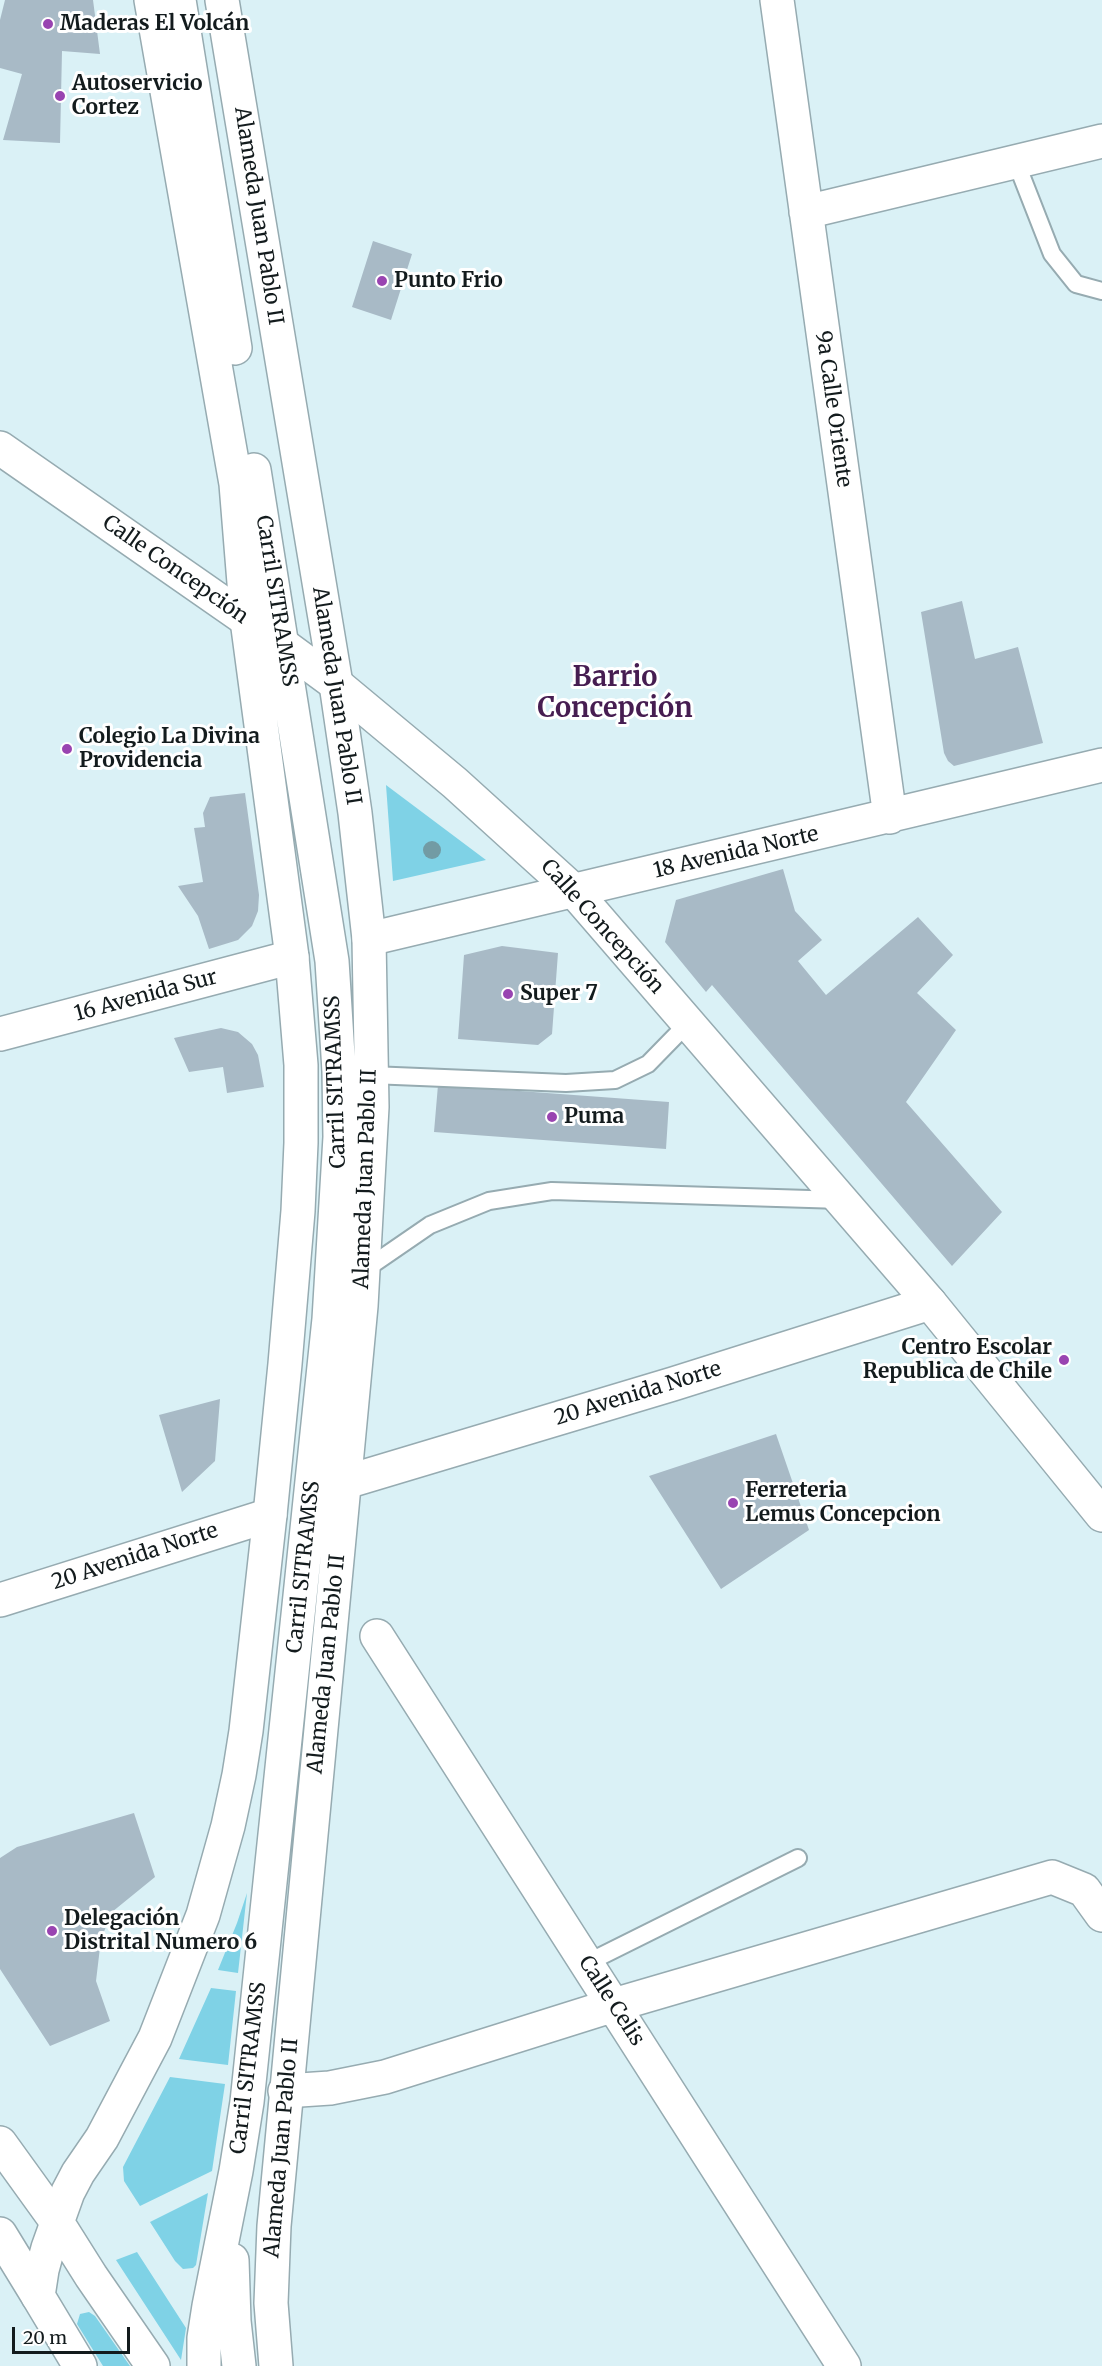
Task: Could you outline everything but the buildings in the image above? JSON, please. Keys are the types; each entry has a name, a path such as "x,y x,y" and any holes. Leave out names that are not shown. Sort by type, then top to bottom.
{"main road":[{"path":"38,2296 42,2270 57,2222 78,2173 102,2138 154,2038 203,1915 228,1826 239,1775 270,1515 285,1364 300,1154 301,1065 292,957 285,890 247,620 236,484 151,0"},
{"name":"Carril SITRAMSS","path":"179,0 332,961 339,1071 340,1137 329,1319 248,2090 236,2171 209,2306 204,2338 204,2366"},
{"name":"Alameda Juan Pablo II","path":"222,0 336,684 355,813 369,939 372,1107 363,1270 345,1482 285,2091 272,2256 272,2330 276,2366"},
{"name":"9a Calle Oriente","path":"777,0 890,817"},
{"path":"806,212 1102,141"},
{"name":"Calle Concepción","path":"0,448 336,684 455,783 574,891 930,1303 1102,1515"},
{"name":"18 Avenida Norte","path":"369,939 1102,765"},
{"name":"16 Avenida Sur","path":"0,1034 292,957"},
{"name":"20 Avenida Norte","path":"345,1482 673,1384 930,1303"},
{"name":"20 Avenida Norte","path":"0,1600 270,1515"},
{"name":"Calle Celis","path":"377,1636 844,2366"},
{"path":"285,2091 330,2088 385,2078 614,2005 1052,1878 1084,1890 1102,1915"},
{"path":"0,2143 57,2222 153,2366"},
{"name":"Carril SITRAMSS","path":"236,2171 232,2230 232,2281 239,2366"},
{"path":"0,2234 80,2366"}],"lane":[{"path":"1016,162 1052,254 1076,284 1102,291"},
{"path":"371,1075 566,1083 615,1080 648,1064 688,1023"},
{"path":"363,1270 430,1225 489,1201 552,1191 841,1200"},
{"path":"587,1963 798,1858"}],"shaded area":[{"path":"386,785 486,860 393,881"},
{"path":"247,1893 238,1973 218,1970 237,1923"},
{"path":"211,1988 236,1991 228,2065 179,2059"},
{"path":"170,2077 225,2084 212,2171 140,2206 124,2181 123,2167"},
{"path":"208,2193 196,2265 193,2268 183,2269 175,2261 150,2222"},
{"path":"137,2252 186,2328 181,2360 116,2260"},
{"path":"89,2312 95,2316 130,2366 103,2366 77,2324 80,2314"}],"place":[{"name":"Maderas El Volcán","path":"48,24"},
{"name":"Autoservicio Cortez","path":"60,96"},
{"name":"Punto Frio","path":"382,281"},
{"name":"Colegio La Divina Providencia","path":"67,749"},
{"name":"Super 7","path":"508,994"},
{"name":"Puma","path":"552,1117"},
{"name":"Centro Escolar Republica de Chile","path":"1064,1360"},
{"name":"Ferreteria Lemus Concepcion","path":"733,1503"},
{"name":"Delegación Distrital Numero 6","path":"52,1931"}],"district":[{"name":"Barrio Concepción","path":"615,694"}]}
